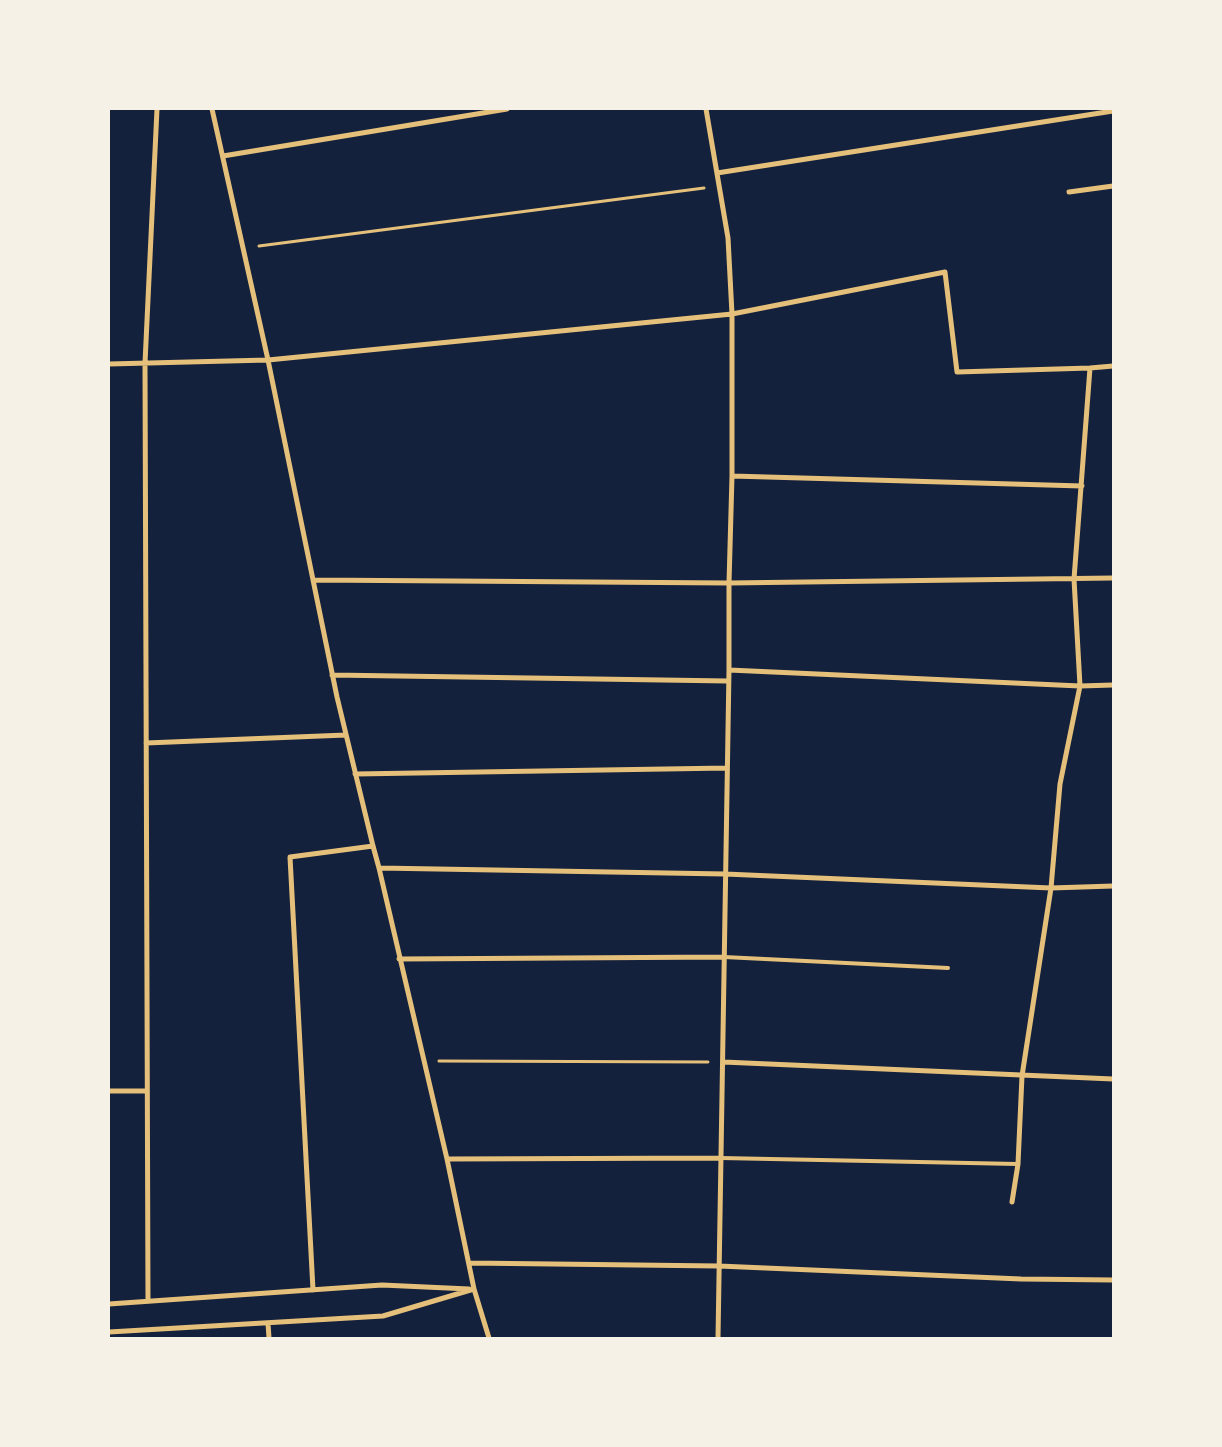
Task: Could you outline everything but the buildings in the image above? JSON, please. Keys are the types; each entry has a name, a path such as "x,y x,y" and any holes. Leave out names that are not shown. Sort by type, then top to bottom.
{"street":[{"path":"148,1301 145,363 157,109"},
{"path":"212,109 268,360 332,675 447,1159 474,1289 489,1338"},
{"path":"223,156 506,109"},
{"path":"706,109 728,238 732,314 732,476 718,1338"},
{"path":"717,173 1113,111"},
{"path":"1069,192 1113,186"},
{"path":"109,364 268,360 732,314 944,272 957,372 1113,366"},
{"path":"1012,1202 1018,1164 1022,1076 1051,888 1060,784 1080,686 1074,579 1090,368"},
{"path":"732,476 1082,486"},
{"path":"313,580 729,583 1113,578"},
{"path":"729,670 1080,686 1113,685"},
{"path":"332,675 728,681"},
{"path":"146,743 346,735"},
{"path":"355,774 727,768"},
{"path":"313,1290 290,857 373,846"},
{"path":"379,868 725,874 1051,888 1113,886"},
{"path":"399,959 724,957"},
{"path":"723,1062 1113,1079"},
{"path":"109,1091 147,1091"},
{"path":"447,1159 721,1158"},
{"path":"469,1264 719,1266 1021,1280 1113,1280"},
{"path":"109,1304 382,1286 474,1289"},
{"path":"109,1332 383,1316 474,1289"},
{"path":"268,1323 269,1338"}],"lane":[{"path":"724,957 948,968"},
{"path":"721,1158 1018,1164"}],"path":[{"path":"244,248 719,186"},
{"path":"424,1061 723,1062"}]}
